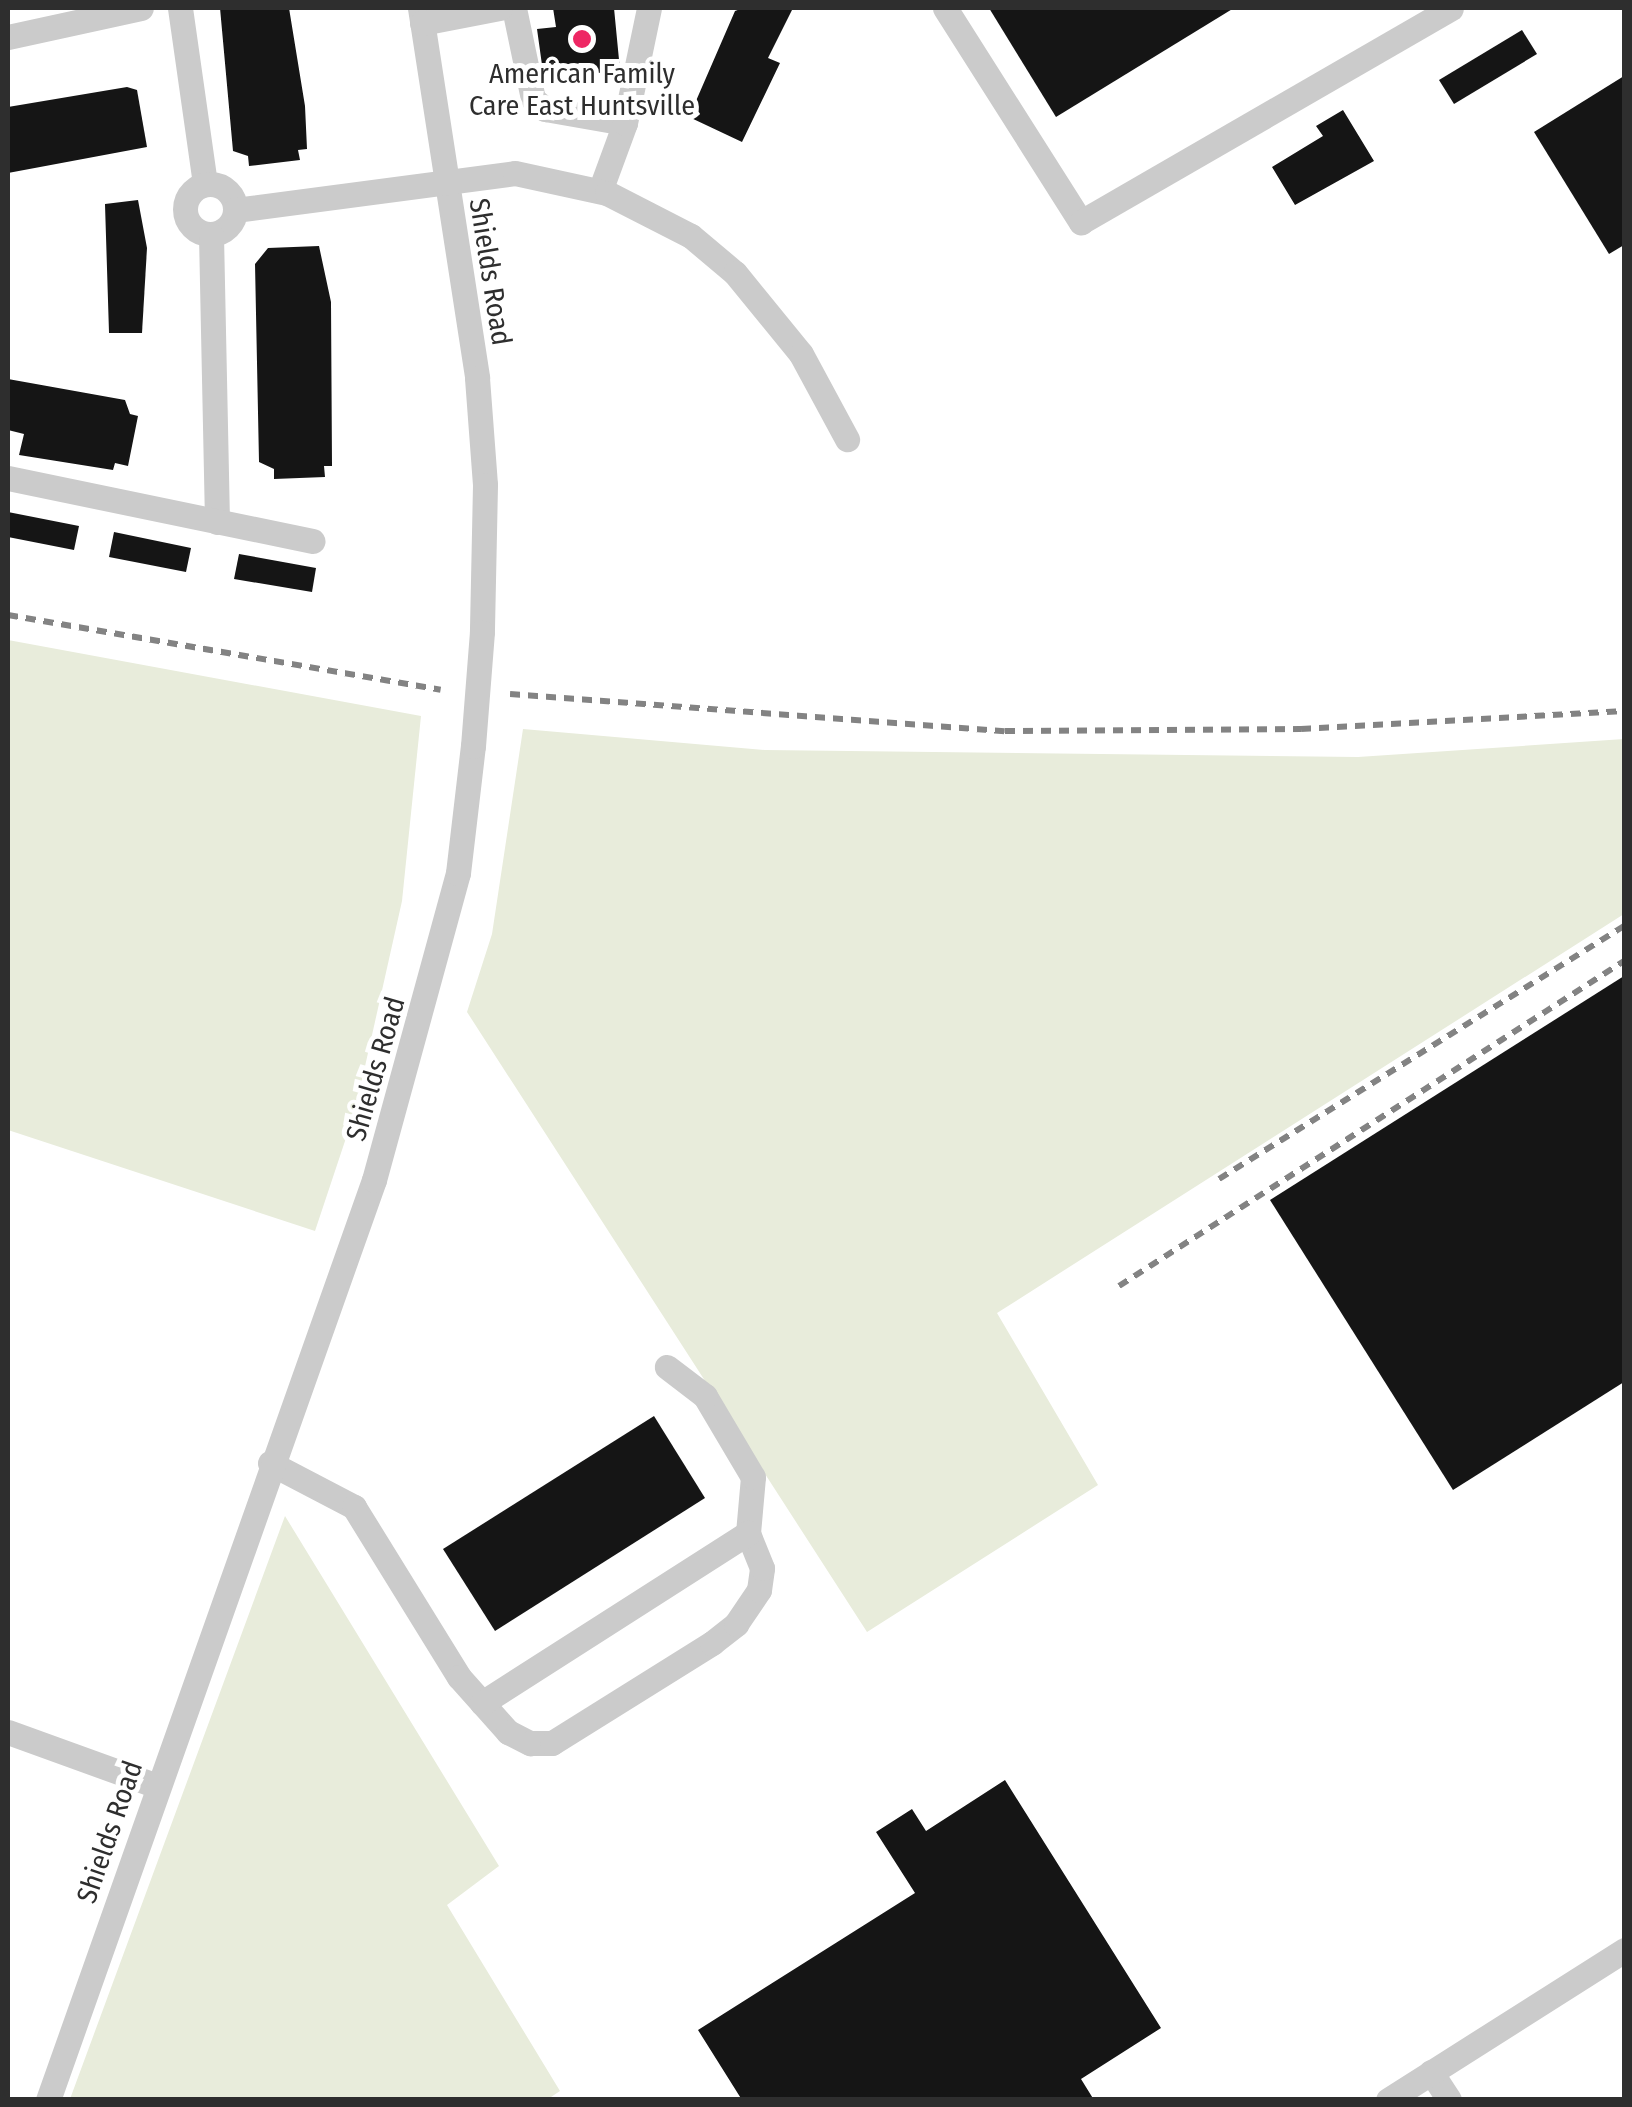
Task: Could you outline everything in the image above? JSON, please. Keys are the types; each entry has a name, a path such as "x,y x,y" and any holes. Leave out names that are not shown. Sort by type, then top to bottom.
{"street":[{"path":"8,37 141,8"},
{"path":"180,8 205,184"},
{"path":"421,15 500,8"},
{"path":"514,8 533,99 545,108 625,123"},
{"path":"945,8 1081,222 1451,8"},
{"name":"Shields Road","path":"48,2100 410,1064 458,873 482,632 485,485 477,378 421,15"},
{"path":"600,190 625,123 649,17"},
{"path":"235,210 444,178 515,173 600,190 691,236 735,273 801,354 847,439"},
{"path":"205,184 228,191 235,210 226,228 211,234 195,230 185,208 191,193 205,184"},
{"path":"211,234 217,522"},
{"path":"8,478 314,542"},
{"path":"270,1463 321,1484 354,1507 460,1678 508,1732 530,1743 552,1742 712,1643 736,1624 759,1590 762,1568 748,1533 754,1478 705,1396 666,1367"},
{"path":"482,1703 748,1533"},
{"path":"8,1732 158,1786"},
{"path":"1388,2100 1624,1950"},
{"path":"1431,2072 1448,2100"}],"green space":[{"path":"8,640 421,716 402,901 355,1111 315,1231 8,1130"},
{"path":"523,729 765,750 1358,757 1624,739 1624,914 997,1313 1098,1485 867,1632 467,1012 492,934"},
{"path":"285,1516 499,1866 447,1905 560,2091 548,2099 70,2099"}],"building":[{"path":"220,8 289,8 305,106 307,149 298,150 300,160 249,166 248,156 233,151"},
{"path":"553,8 614,8 620,70 562,78 560,63 542,65 537,29 556,27"},
{"path":"793,8 768,58 780,63 742,142 689,117 735,11"},
{"path":"989,8 1234,8 1056,117"},
{"path":"1522,30 1537,54 1454,104 1439,80"},
{"path":"1624,76 1624,245 1609,254 1534,132"},
{"path":"127,87 137,90 147,147 8,173 8,107"},
{"path":"1343,110 1374,161 1295,205 1272,167 1323,136 1316,126"},
{"path":"138,200 147,248 142,333 109,333 105,204"},
{"path":"319,246 331,302 332,466 324,466 325,477 274,479 274,469 259,462 255,264 268,248"},
{"path":"8,379 125,400 130,414 138,416 128,466 115,463 113,470 19,455 24,434 8,430"},
{"path":"8,512 79,526 74,550 8,537"},
{"path":"114,532 191,548 186,572 109,557"},
{"path":"239,554 316,568 312,592 234,579"},
{"path":"1624,976 1624,1382 1453,1490 1270,1200"},
{"path":"654,1416 705,1498 495,1631 443,1549"},
{"path":"1005,1780 1161,2028 1081,2079 1094,2100 742,2100 698,2030 915,1893 876,1832 912,1809 926,1831"}],"railway":[{"path":"8,615 441,690"},
{"path":"510,694 1005,731 1301,729 1624,711"},
{"path":"1219,1179 1624,926"},
{"path":"1119,1286 1624,961"}],"place":[{"name":"American Family Care East Huntsville","path":"582,39"}]}
